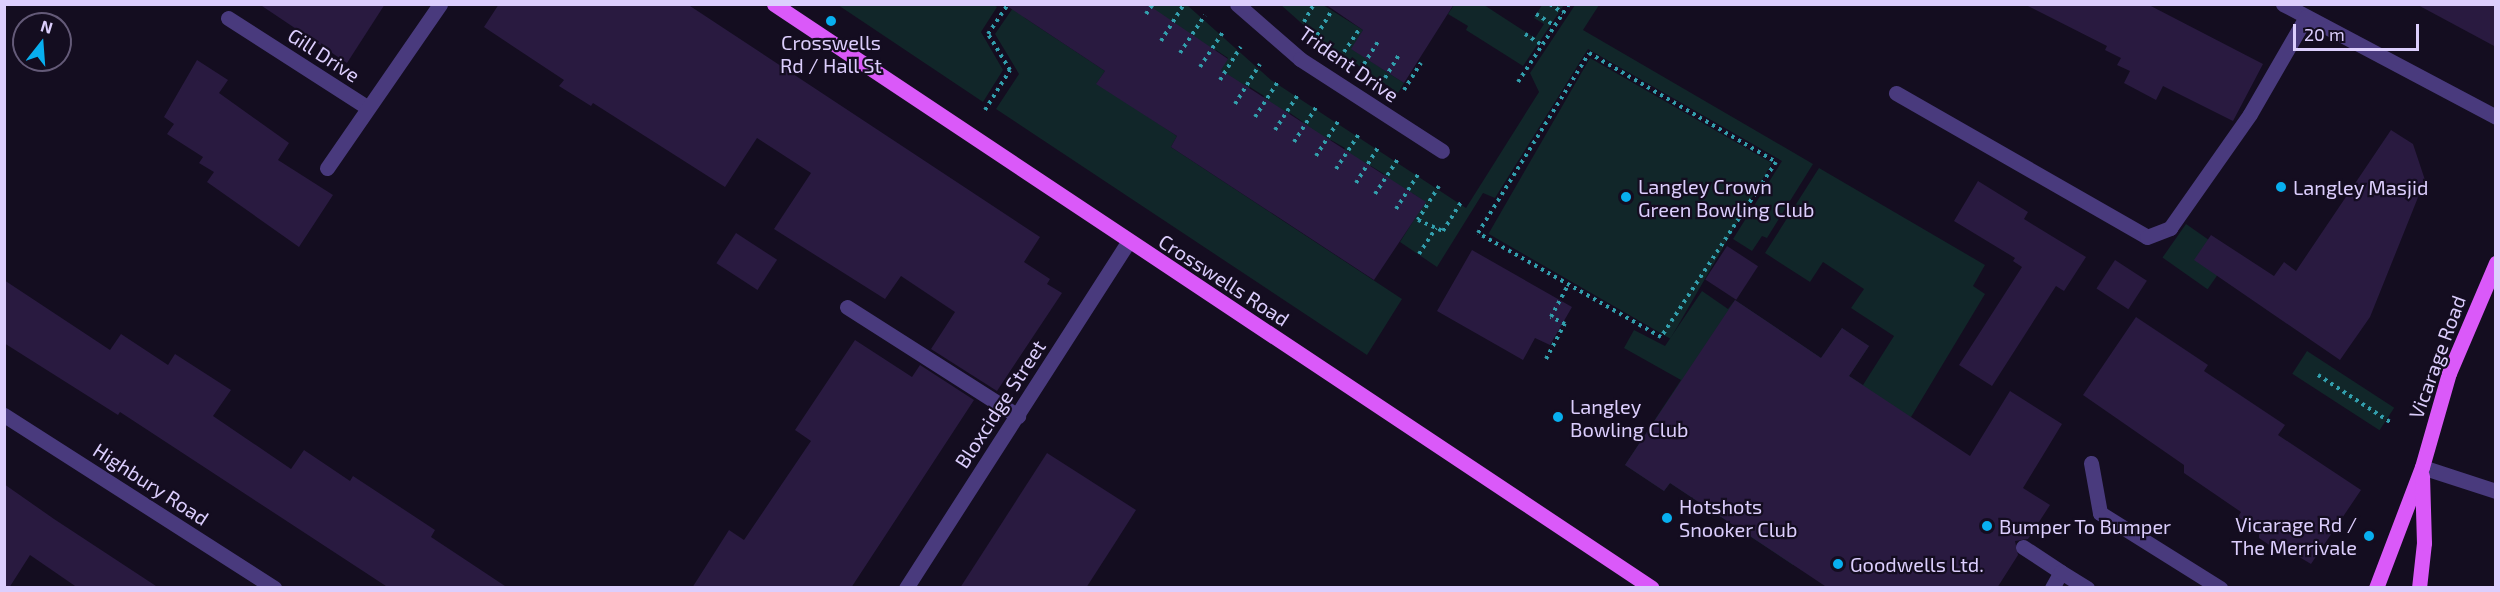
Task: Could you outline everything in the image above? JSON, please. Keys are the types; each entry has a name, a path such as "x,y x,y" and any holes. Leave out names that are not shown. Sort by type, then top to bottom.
{"main road":[{"name":"Crosswells Road","path":"774,4 1128,242 1652,588"},
{"name":"Vicarage Road","path":"2376,588 2422,466 2449,373 2496,263"},
{"name":"Vicarage Road","path":"2419,588 2424,543 2422,466"}],"street":[{"name":"Gill Drive","path":"327,168 440,4"},
{"name":"Trident Drive","path":"1237,4 1300,59 1442,151"},
{"path":"1896,93 2148,237 2170,228 2250,114 2294,9 2496,117"},
{"name":"Gill Drive","path":"228,18 368,108"},
{"name":"Bloxcidge Street","path":"906,588 1128,242"},
{"path":"847,307 1018,416"},
{"name":"Highbury Road","path":"4,416 274,588"},
{"path":"2091,463 2100,513 2220,588"},
{"path":"2422,466 2496,491"},
{"path":"2023,547 2087,588"},
{"path":"2052,588 2061,572"}],"path":[{"path":"984,110 1010,70 988,34 1008,4"},
{"path":"1146,14 1153,4"},
{"path":"1161,41 1184,4"},
{"path":"1299,30 1314,4"},
{"path":"1550,4 1563,13"},
{"path":"1518,82 1569,4"},
{"path":"1313,41 1332,10"},
{"path":"1536,14 1555,26"},
{"path":"1180,53 1205,15"},
{"path":"1339,60 1360,28"},
{"path":"1200,67 1223,32"},
{"path":"1525,34 1542,45"},
{"path":"1359,73 1380,40"},
{"path":"1220,80 1241,47"},
{"path":"1589,53 1776,162 1661,337 1568,285 1478,233 1589,53"},
{"path":"1379,87 1400,54"},
{"path":"1398,100 1421,63"},
{"path":"1234,104 1260,64"},
{"path":"1255,117 1279,80"},
{"path":"1275,130 1299,93"},
{"path":"1294,142 1317,106"},
{"path":"1316,156 1339,120"},
{"path":"1336,169 1359,134"},
{"path":"1356,183 1379,146"},
{"path":"1375,194 1398,159"},
{"path":"1396,209 1419,173"},
{"path":"1439,186 1418,220 1443,231 1462,201"},
{"path":"1419,254 1436,228"},
{"path":"1546,358 1564,324 1551,317 1568,285"},
{"path":"2318,375 2390,422"}],"green space":[{"path":"838,5 994,5 997,7 981,32 1003,70 983,102"},
{"path":"1015,5 1025,18 1105,71 1097,83 1177,136 1171,147 1402,299 1367,355 996,109 1019,74 995,34"},
{"path":"1148,5 1187,5 1271,80 1466,208 1539,92 1530,73 1575,5 1599,5 1583,30 1813,164 1767,238 1762,236 1752,251 1733,239 1782,161 1588,49 1495,198 1483,193 1437,267 1400,242 1425,202 1412,193 1400,211 1372,193 1384,174 1371,166 1359,184 1333,168 1345,148 1331,140 1319,158 1291,140 1303,122 1290,113 1278,132 1252,115 1264,96 1250,87 1238,105 1210,87 1228,58 1216,50 1204,69"},
{"path":"1281,5 1323,5 1363,30 1352,49 1404,83 1398,93 1317,37"},
{"path":"1454,5 1484,5 1535,38 1544,24 1534,18 1542,5 1564,5 1523,66 1466,30 1468,26 1448,14"},
{"name":"Langley Crown Green Bowling Club","path":"1590,58 1772,163 1670,339 1488,234"},
{"path":"1819,168 1985,265 1973,286 1985,294 1911,417 1822,522 1793,565 1670,483 1664,491 1625,465 1681,380 1624,348 1634,330 1665,346 1702,291 1728,309 1735,300 1821,358 1842,328 1869,346 1849,376 1863,385 1894,336 1851,308 1864,289 1823,262 1810,282 1765,253"},
{"path":"2186,224 2231,256 2208,289 2162,258"},
{"path":"2307,351 2394,408 2380,430 2292,374"}],"building":[{"path":"259,4 385,4 347,63"},
{"path":"499,4 687,4 1040,237 1024,262 1050,279 1047,284 1062,293 997,391 931,349 955,312 901,276 885,299 774,229 811,173 757,138 725,187 593,103 591,106 559,86 564,80 484,27"},
{"path":"1004,4 1147,4 1228,59 1221,70 1426,202 1374,280 1171,147 1177,136 1096,84 1105,71"},
{"path":"1325,4 1454,4 1404,83 1351,49 1363,30"},
{"path":"2024,4 2147,4 2263,64 2233,121 2163,86 2156,100 2124,83 2130,71 2117,65 2121,58 2105,50 2107,46"},
{"path":"2416,4 2496,4 2496,47"},
{"path":"197,60 228,80 219,93 289,143 278,160 333,195 299,247 207,182 214,172 199,163 203,157 167,134 174,124 164,117"},
{"path":"2391,130 2413,144 2425,180 2370,317 2340,360 2194,260 2211,235 2274,276 2284,262 2296,271"},
{"path":"1978,181 2028,212 2024,219 2086,257 2064,291 2056,286 1992,386 1959,365 2022,267 2013,261 2015,258 1954,221"},
{"path":"736,233 777,260 757,290 716,263"},
{"path":"1727,246 1758,266 1736,300 1705,280"},
{"path":"1472,250 1572,307 1550,345 1535,338 1523,360 1437,311"},
{"path":"2115,260 2147,281 2128,309 2096,289"},
{"path":"4,280 110,350 121,334 168,365 175,354 231,390 213,416 291,469 304,450 350,481 353,476 435,530 431,537 508,588 389,588 120,412 118,415 4,343"},
{"path":"1735,300 1821,358 1842,328 1869,346 1849,376 1970,456 2010,391 2062,424 2023,488 2050,505 2028,539 2015,541 2018,555 1997,588 1828,588 1670,483 1664,491 1625,465"},
{"path":"2136,317 2208,365 2204,371 2285,425 2278,435 2361,490 2311,564 2291,552 2284,555 2259,538 2259,530 2238,517 2241,512 2184,473 2184,465 2083,395"},
{"path":"855,340 912,377 920,365 974,400 851,588 692,588 729,530 744,540 811,441 795,430"},
{"path":"1047,453 1136,510 1086,588 960,588"},
{"path":"4,484 159,588 78,588 30,555 9,588 4,588"}],"place":[{"name":"Crosswells Rd / Hall St","path":"831,21"},
{"name":"Langley Masjid","path":"2281,187"},
{"name":"Langley Crown Green Bowling Club","path":"1626,197"},
{"name":"Langley Bowling Club","path":"1558,417"},
{"name":"Hotshots Snooker Club","path":"1667,518"},
{"name":"Bumper To Bumper","path":"1987,526"},
{"name":"Vicarage Rd / The Merrivale","path":"2369,536"},
{"name":"Goodwells Ltd.","path":"1838,564"}]}
